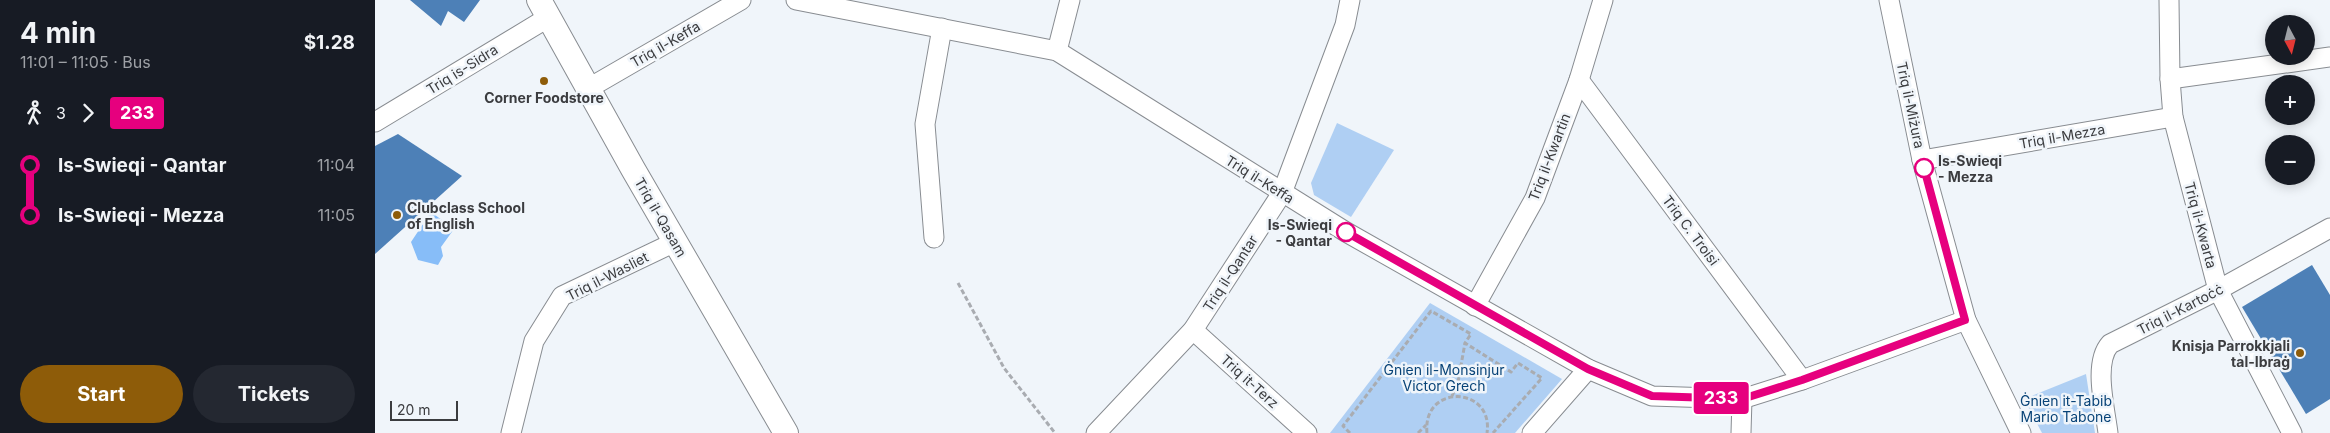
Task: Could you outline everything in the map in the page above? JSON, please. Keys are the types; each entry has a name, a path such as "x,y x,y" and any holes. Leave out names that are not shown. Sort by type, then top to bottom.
{"street":[{"name":"Triq il-Keffa","path":"589,88 741,0"},
{"name":"Triq il-Keffa","path":"796,0 850,5 942,28 1057,51 1282,193 1475,306 1588,369 1652,396 1742,399 1802,380 1965,320"},
{"path":"1057,51 1070,0"},
{"name":"Triq il-Qantar","path":"1096,433 1193,330 1282,193 1345,25 1350,0"},
{"name":"Triq il-Kwartin","path":"1475,306 1535,198 1579,80 1603,0"},
{"name":"Triq il-Miżura","path":"1889,0 1922,160 1965,320 2021,433"},
{"name":"Triq il-Kwarta","path":"2169,0 2170,79 2173,117 2218,290 2292,433"},
{"name":"Triq il-Qasam","path":"544,8 675,242 786,433"},
{"name":"Triq is-Sidra","path":"375,122 544,8"},
{"path":"935,238 925,124 942,28"},
{"path":"2170,79 2330,57"},
{"name":"Triq C. Troisi","path":"1579,80 1802,380"},
{"name":"Triq il-Mezza","path":"1922,160 2173,117"},
{"name":"Triq il-Kartoċċ","path":"2108,433 2101,372 2103,351 2110,344 2218,290 2330,228"},
{"name":"Triq il-Wasliet","path":"511,433 534,341 562,296 675,242"},
{"name":"Triq it-Terz","path":"1193,330 1307,433"},
{"path":"1532,433 1588,369"},
{"path":"1741,433 1742,399"}],"path":[{"path":"958,283 1004,368 1055,433"},
{"path":"1348,432 1343,426 1431,311 1471,334 1465,343 1460,375 1451,396"},
{"path":"1465,343 1511,372 1518,363 1543,378 1493,433"},
{"path":"1418,433 1426,425 1433,407 1441,400 1451,396 1472,400 1481,407 1486,416 1487,433"},
{"path":"1426,425 1427,433"}],"green space":[{"path":"1337,123 1394,150 1351,217 1314,195 1311,183"},
{"name":"Ġnien il-Monsinjur Victor Grech","path":"1430,303 1562,379 1515,433 1330,433"},
{"name":"Ġnien it-Tabib Mario Tabone","path":"2086,374 2095,433 2042,433 2024,399"}],"shaded area":[{"path":"431,212 454,229 441,247 443,256 438,265 418,260 411,242"}],"building":[{"path":"410,0 480,0 464,22 448,11 441,26"},
{"name":"Clubclass School of English","path":"398,134 462,176 375,254 375,146"},
{"name":"Knisja Parrokkjali tal-Ibraġ","path":"2312,265 2330,295 2330,399 2306,414 2242,307"}],"bus line":[{"name":"233","path":"1346,232 1588,369 1652,396 1742,399 1802,380 1965,320 1924,168"}],"place":[{"name":"Corner Foodstore","path":"544,81"},
{"name":"Is-Swieqi - Mezza","path":"1924,168"},
{"name":"Clubclass School of English","path":"397,215"},
{"name":"Is-Swieqi - Qantar","path":"1346,232"},
{"name":"Knisja Parrokkjali tal-Ibraġ","path":"2300,353"}]}
